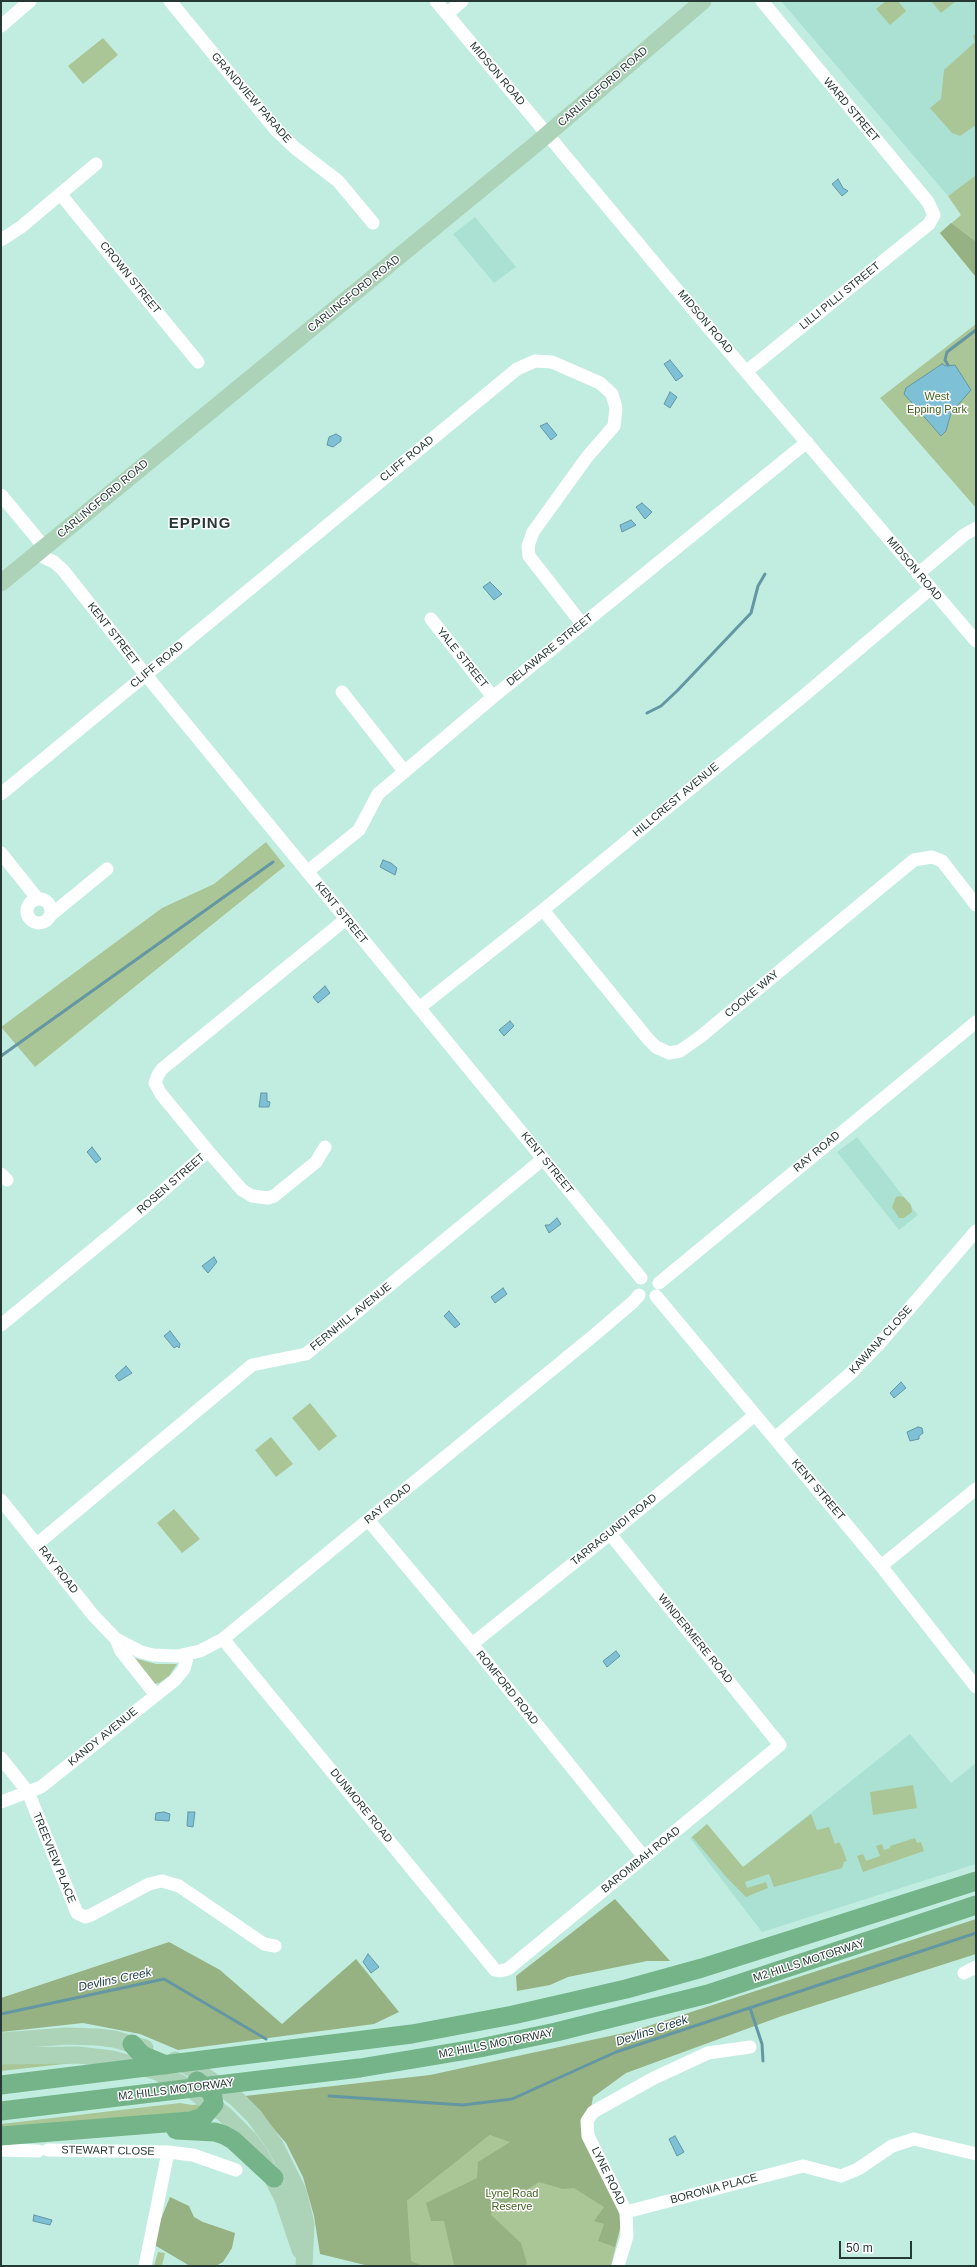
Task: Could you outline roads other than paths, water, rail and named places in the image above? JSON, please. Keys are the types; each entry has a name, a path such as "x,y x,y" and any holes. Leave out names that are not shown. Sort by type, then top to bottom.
{"highway":[{"path":"1,2085 383,2038 463,2026 513,2016 695,1970 976,1881"},
{"name":"M2 HILLS MOTORWAY","path":"1,2111 360,2068 480,2048 556,2032 708,1994 976,1905"},
{"path":"1,2136 67,2132 190,2121 203,2117 213,2104 212,2093 200,2082 145,2050"},
{"path":"67,2132 82,2133 185,2130 215,2132 233,2140 274,2178"}],"main road":[{"name":"CARLINGFORD ROAD","path":"1,583 548,135 703,1"},
{"path":"1,2041 67,2036 103,2038 145,2050 204,2075 235,2098 254,2116 275,2145 298,2191 306,2224 303,2262"},
{"path":"1,2056 78,2055 112,2059 155,2071 186,2086 213,2104 249,2140 274,2178 283,2198 303,2262"}],"street":[{"path":"1,26 30,1"},
{"name":"GRANDVIEW PARADE","path":"170,1 276,130 295,148 338,181 373,223"},
{"name":"MIDSON ROAD","path":"436,1 930,589 976,641"},
{"path":"447,14 462,1"},
{"name":"WARD STREET","path":"762,1 932,207 933,220"},
{"path":"1,240 9,233 21,227 61,195 96,164"},
{"name":"CROWN STREET","path":"61,195 198,362"},
{"name":"LILLI PILLI STREET","path":"747,371 933,220"},
{"name":"CLIFF ROAD","path":"1,794 517,369 535,361 552,362 600,383 612,394 616,408 614,426 588,457 533,532 528,546 529,556 582,624"},
{"name":"DELAWARE STREET","path":"308,870 360,830 378,794 404,771 582,624 807,442"},
{"name":"KENT STREET","path":"1,495 41,551 63,570 145,674 308,870 346,920 641,1278"},
{"path":"918,574 964,535 976,528"},
{"name":"HILLCREST AVENUE","path":"419,1008 543,910 807,694 930,589"},
{"name":"YALE STREET","path":"431,619 493,697"},
{"path":"342,692 404,771"},
{"path":"1,853 37,898 47,901 52,908 52,914"},
{"name":"COOKE WAY","path":"543,910 648,1039 656,1048 670,1053 680,1051 700,1037 914,860 932,857 942,861 976,905"},
{"path":"37,898 32,901 27,908 30,919 41,923 107,869"},
{"name":"ROSEN STREET","path":"1,1325 147,1205 208,1151 161,1094 155,1083 158,1075 346,920"},
{"name":"RAY ROAD","path":"659,1283 976,1022"},
{"path":"208,1151 242,1190 252,1196 268,1198 274,1196 316,1162 325,1147"},
{"name":"FERNHILL AVENUE","path":"37,1544 252,1365 306,1354 543,1159"},
{"name":"KAWANA CLOSE","path":"775,1438 851,1373 879,1344 976,1230"},
{"path":"651,1276 659,1283 659,1290 656,1296 645,1299 639,1294 636,1284 641,1278 651,1276"},
{"name":"RAY ROAD","path":"1,1500 102,1625 116,1639 141,1652 153,1655 165,1656 188,1654 207,1648 223,1639 592,1337 633,1302 639,1294"},
{"name":"KENT STREET","path":"656,1296 881,1566 976,1687"},
{"name":"TARRAGUNDI ROAD","path":"472,1644 610,1534 755,1414"},
{"path":"881,1566 976,1489"},
{"name":"ROMFORD ROAD","path":"368,1520 472,1644 644,1857"},
{"name":"WINDERMERE ROAD","path":"610,1534 780,1745"},
{"name":"RAY ROAD","path":"116,1639 121,1651 155,1694"},
{"name":"DUNMORE ROAD","path":"223,1639 495,1970 500,1971"},
{"name":"KANDY AVENUE","path":"1,1802 41,1786 180,1674 188,1654"},
{"name":"BAROMBAH ROAD","path":"500,1971 508,1969 780,1745"},
{"name":"TREEVIEW PLACE","path":"1,1758 28,1792 74,1908 81,1916 92,1916 149,1884 162,1881 179,1886 264,1944 275,1946"},
{"path":"964,1973 976,1967"},
{"name":"LYNE ROAD","path":"618,2266 628,2236 626,2212 588,2136 587,2121 593,2112 654,2078 708,2053 750,2047"},
{"name":"BORONIA PLACE","path":"626,2212 803,2166 841,2176 858,2169 892,2146 914,2139 976,2154"},
{"name":"STEWART CLOSE","path":"1,2150 168,2152 193,2155 236,2170"},
{"name":"STEWART CLOSE","path":"145,2266 168,2152"}],"water":[{"path":"838,179 843,188 848,191 842,196 832,184"},
{"path":"670,360 683,376 676,381 664,364"},
{"path":"942,364 946,366 955,365 971,390 951,413 946,431 941,436 904,394 906,388"},
{"path":"670,392 677,397 670,408 664,404"},
{"path":"547,423 557,435 551,440 540,426"},
{"path":"336,434 341,437 341,441 333,447 327,445 329,437"},
{"path":"642,503 652,512 645,519 636,507"},
{"path":"631,520 636,525 622,532 620,525"},
{"path":"490,582 502,594 494,600 483,587"},
{"path":"383,860 391,863 397,868 395,875 380,867"},
{"path":"325,986 330,993 318,1003 313,997"},
{"path":"510,1021 514,1026 504,1036 499,1030"},
{"path":"261,1093 267,1093 267,1101 270,1102 269,1107 259,1107"},
{"path":"92,1147 101,1159 96,1163 87,1152"},
{"path":"557,1218 561,1224 549,1233 545,1225 549,1225"},
{"path":"214,1257 217,1262 208,1273 202,1266"},
{"path":"503,1288 507,1294 495,1303 491,1297"},
{"path":"449,1311 460,1324 455,1328 444,1316"},
{"path":"170,1331 180,1344 179,1348 177,1346 174,1348 164,1336"},
{"path":"126,1366 132,1373 119,1381 115,1376"},
{"path":"901,1382 906,1388 894,1398 890,1393"},
{"path":"918,1427 922,1428 923,1433 919,1436 919,1439 910,1441 907,1432"},
{"path":"616,1651 620,1656 607,1667 603,1661"},
{"path":"164,1812 170,1814 169,1821 155,1820 156,1813"},
{"path":"188,1812 195,1812 193,1827 187,1826"},
{"path":"368,1954 379,1967 371,1973 363,1962"},
{"path":"675,2136 684,2152 677,2156 669,2139"},
{"path":"34,2215 52,2220 50,2225 33,2221"}],"waterway":[{"path":"948,365 945,360 947,352 976,330"},
{"path":"647,713 661,706 677,691 751,613 758,586 765,574"},
{"path":"1,1056 273,862"},
{"name":"Devlins Creek","path":"329,2096 463,2105 512,2099 616,2052 976,1933"},
{"name":"Devlins Creek","path":"1,2014 164,1979 266,2039"},
{"path":"750,2008 762,2044 763,2061"}],"district":[{"name":"EPPING","path":"200,524"}],"park label":[{"name":"West Epping Park","path":"937,403"},
{"name":"Lyne Road Reserve","path":"512,2200"}]}
